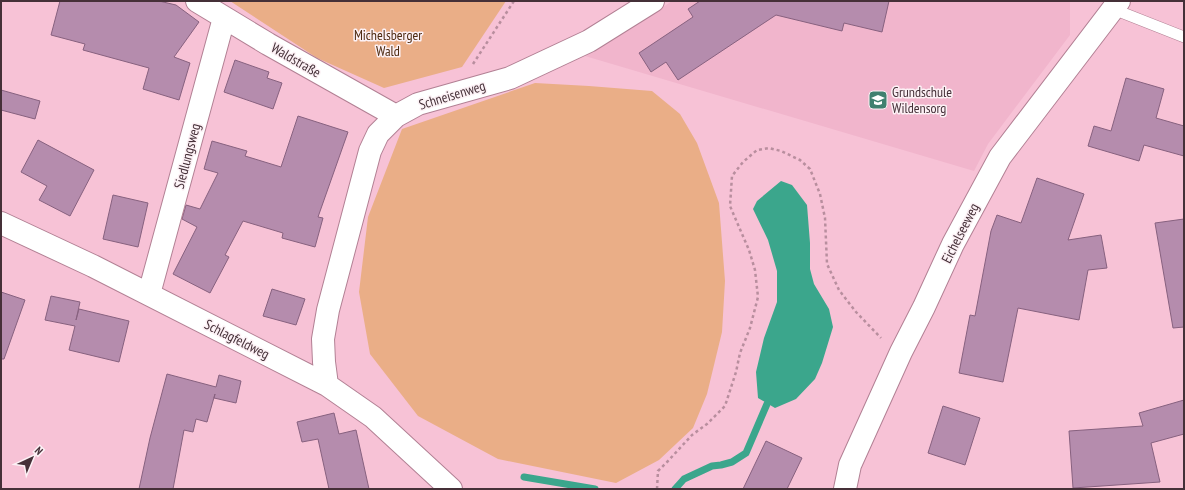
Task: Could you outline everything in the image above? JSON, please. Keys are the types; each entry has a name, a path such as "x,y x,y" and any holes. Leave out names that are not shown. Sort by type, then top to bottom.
{"street":[{"name":"Waldstraße","path":"197,1 350,92 396,116"},
{"name":"Schneisenweg","path":"327,385 323,339 328,310 370,151 378,134 396,116 418,104 510,78 589,41 653,1"},
{"name":"Eichelseeweg","path":"845,489 850,465 952,244 1000,157 1111,4"},
{"name":"Siedlungsweg","path":"149,294 224,18"},
{"name":"Schlagfeldweg","path":"1,222 149,294 327,385 373,416 451,489"}],"lane":[{"path":"1111,4 1184,38"}],"path":[{"path":"463,92 475,61 514,1"},
{"path":"657,489 658,471 692,435 707,424 725,406 736,372 740,353 750,328 758,297 755,270 749,250 730,206 732,176 743,162 756,150 769,148 781,151 800,160 810,169 820,194 825,218 827,264 839,290 861,317 886,343 901,352"}],"shaded area":[{"name":"Grundschule Wildensorg","path":"672,1 1070,1 1070,35 988,144 974,171 585,56 637,25"},
{"path":"781,181 792,185 807,205 810,243 810,269 814,284 829,309 833,327 822,363 815,379 796,399 775,408 758,398 756,372 764,338 777,302 777,271 768,240 753,209 757,201"}],"green space":[{"name":"Michelsberger Wald","path":"230,1 506,1 462,67 384,88 317,58"},
{"path":"535,83 652,91 680,114 697,143 719,203 725,281 722,332 707,394 693,428 659,460 616,483 498,459 418,416 370,354 359,292 368,217 402,129"}],"building":[{"path":"60,1 159,1 176,5 199,22 174,57 190,63 179,100 143,89 149,68 83,50 85,44 51,35"},
{"path":"700,1 889,1 882,32 844,23 842,31 776,15 678,80 666,62 651,72 639,53 693,17 688,9"},
{"path":"235,60 269,72 267,78 282,83 273,109 224,92"},
{"path":"1126,78 1164,89 1156,118 1184,126 1184,156 1144,145 1139,161 1088,146 1094,126 1111,131"},
{"path":"1,90 40,101 35,119 1,110"},
{"path":"298,116 348,132 318,217 323,218 315,247 282,238 283,233 243,221 225,255 229,257 210,293 173,274 197,227 182,219 186,205 200,209 218,173 204,169 212,141 247,151 245,156 281,167"},
{"path":"38,140 94,170 70,216 39,200 47,186 21,172"},
{"path":"1037,178 1084,194 1068,240 1101,235 1107,268 1088,270 1079,320 1018,308 1003,382 959,373 970,315 975,316 991,231 997,215 1021,223"},
{"path":"113,195 148,203 138,247 103,239"},
{"path":"1184,219 1184,327 1173,328 1155,223"},
{"path":"272,289 305,299 296,325 263,316"},
{"path":"1,292 25,300 4,359 1,359"},
{"path":"51,296 80,302 76,320 79,309 129,321 119,362 69,350 75,326 45,320"},
{"path":"167,374 216,387 219,375 241,381 236,403 214,398 215,394 207,422 196,419 193,432 184,430 173,489 139,489 150,438"},
{"path":"1184,400 1184,434 1151,443 1160,482 1073,488 1069,431 1143,426 1139,413"},
{"path":"943,406 980,418 965,465 928,453"},
{"path":"334,413 339,434 356,430 369,489 329,489 318,439 302,442 297,422"},
{"path":"766,441 802,458 787,489 743,489"}],"waterway":[{"path":"675,489 684,479 712,466 732,462 746,453 767,404"},
{"path":"524,477 595,489"}],"place":[{"name":"Grundschule Wildensorg","path":"878,100"}]}
